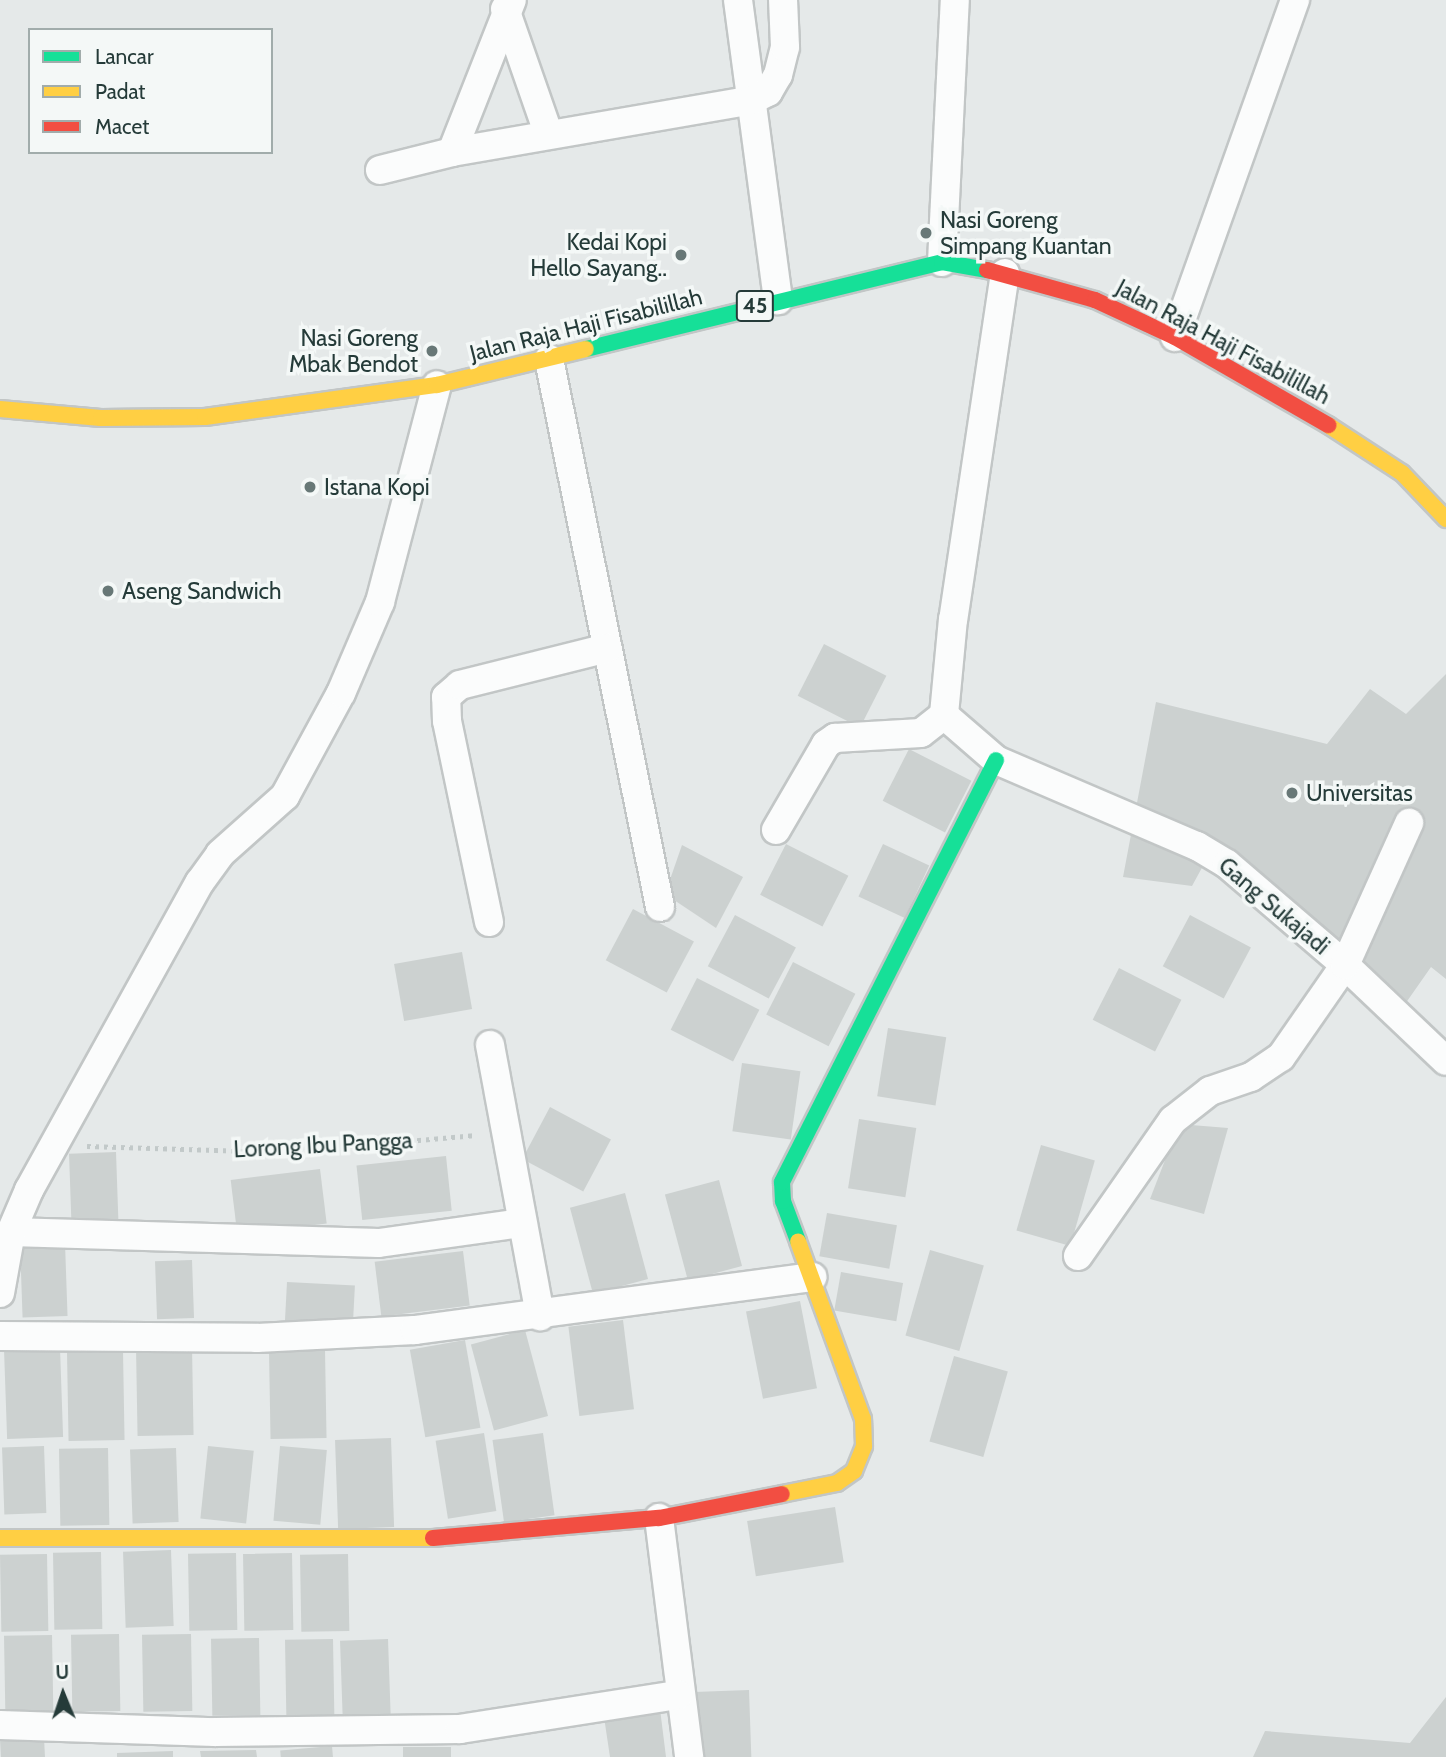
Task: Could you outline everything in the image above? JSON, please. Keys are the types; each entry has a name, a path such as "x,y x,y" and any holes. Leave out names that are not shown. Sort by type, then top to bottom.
{"main road":[{"name":"Jalan Raja Haji Fisabilillah","path":"0,409 100,418 205,417 437,385 942,262 1005,273 1095,300 1175,337 1320,419 1402,473 1446,519"},
{"path":"0,1538 427,1539 659,1518 837,1483 854,1471 867,1433 783,1201 786,1166 870,1016 996,760"}],"street":[{"path":"738,0 778,300"},
{"path":"380,170 452,152 752,100 768,92 778,75 785,47 783,0"},
{"path":"942,262 955,0"},
{"path":"1175,337 1296,0"},
{"path":"508,4 549,135"},
{"path":"452,152 508,4"},
{"path":"776,830 826,744 835,738 921,733 944,715 953,619 1005,273"},
{"path":"549,359 660,907"},
{"path":"0,1293 11,1232 55,1146 200,882 220,854 285,796 341,693 380,602 437,385"},
{"path":"489,922 447,721 446,697 460,685 607,648"},
{"name":"Gang Sukajadi","path":"944,715 996,760 1197,846 1227,864 1345,965 1446,1061"},
{"path":"1078,1256 1172,1120 1210,1091 1251,1077 1281,1056 1345,965 1409,823"},
{"path":"490,1045 540,1316"},
{"path":"11,1232 379,1243 522,1223"},
{"path":"0,1336 257,1338 415,1330 540,1316 812,1277"},
{"path":"659,1518 678,1695 688,1757"},
{"path":"0,1725 215,1732 460,1729 678,1695"}],"path":[{"name":"Lorong Ibu Pangga","path":"55,1146 282,1152 506,1132"}],"building":[{"path":"824,644 886,676 860,727 798,696"},
{"name":"Universitas","path":"1446,674 1446,979 1431,967 1403,1007 1216,842 1192,886 1123,877 1156,702 1327,744 1370,689 1406,714"},
{"path":"909,749 971,781 945,832 883,801"},
{"path":"786,844 848,876 822,927 760,895"},
{"path":"883,844 929,866 905,918 858,897"},
{"path":"682,845 743,877 716,928 665,894"},
{"path":"633,909 694,941 667,993 606,960"},
{"path":"735,915 796,947 769,999 708,966"},
{"path":"1190,915 1251,947 1224,999 1163,966"},
{"path":"462,952 472,1009 404,1021 394,964"},
{"path":"793,962 855,994 829,1046 766,1015"},
{"path":"1119,968 1181,1000 1155,1051 1093,1020"},
{"path":"697,978 759,1010 733,1061 671,1030"},
{"path":"888,1028 946,1037 935,1105 877,1096"},
{"path":"742,1063 800,1071 791,1140 732,1131"},
{"path":"550,1107 611,1139 583,1191 522,1159"},
{"path":"859,1119 916,1128 905,1197 848,1188"},
{"path":"1179,1124 1228,1128 1204,1214 1150,1199"},
{"path":"1041,1145 1095,1160 1070,1246 1016,1231"},
{"path":"116,1152 119,1228 72,1230 69,1154"},
{"path":"446,1156 452,1211 362,1220 356,1165"},
{"path":"320,1169 327,1224 237,1235 231,1180"},
{"path":"719,1180 742,1266 688,1280 665,1194"},
{"path":"625,1193 648,1279 593,1294 570,1208"},
{"path":"827,1213 897,1225 889,1269 819,1256"},
{"path":"65,1243 68,1316 23,1318 20,1245"},
{"path":"930,1250 984,1265 959,1351 905,1336"},
{"path":"463,1251 470,1306 381,1316 375,1262"},
{"path":"192,1260 194,1318 157,1319 155,1261"},
{"path":"841,1272 903,1283 896,1321 834,1310"},
{"path":"287,1282 355,1286 353,1328 285,1325"},
{"path":"800,1301 817,1388 763,1399 746,1311"},
{"path":"623,1320 634,1409 579,1416 568,1327"},
{"path":"525,1330 548,1416 494,1430 471,1344"},
{"path":"465,1340 480,1428 425,1437 410,1350"},
{"path":"192,1346 194,1435 138,1436 136,1347"},
{"path":"60,1348 63,1437 7,1439 4,1350"},
{"path":"325,1350 327,1438 271,1439 269,1351"},
{"path":"123,1351 125,1440 69,1441 67,1352"},
{"path":"954,1356 1008,1371 983,1457 929,1442"},
{"path":"484,1433 496,1511 448,1519 436,1441"},
{"path":"543,1433 555,1515 504,1522 492,1440"},
{"path":"391,1438 394,1527 338,1529 335,1440"},
{"path":"44,1446 46,1513 4,1514 2,1447"},
{"path":"208,1446 254,1451 246,1523 200,1519"},
{"path":"280,1446 327,1450 320,1525 273,1521"},
{"path":"108,1448 109,1525 60,1526 59,1449"},
{"path":"176,1448 179,1522 133,1524 130,1450"},
{"path":"835,1507 844,1562 756,1576 747,1521"},
{"path":"171,1550 174,1626 126,1628 123,1552"},
{"path":"101,1552 102,1629 54,1630 53,1553"},
{"path":"236,1553 237,1630 189,1631 188,1554"},
{"path":"292,1553 293,1630 244,1631 243,1554"},
{"path":"47,1554 48,1631 1,1632 0,1555"},
{"path":"348,1554 349,1631 301,1632 300,1555"},
{"path":"119,1634 120,1711 72,1712 71,1635"},
{"path":"191,1634 192,1711 143,1712 142,1635"},
{"path":"52,1635 53,1712 5,1713 4,1636"},
{"path":"259,1638 260,1715 212,1716 211,1639"},
{"path":"333,1639 334,1716 286,1717 285,1640"},
{"path":"388,1639 391,1715 343,1717 340,1641"},
{"path":"749,1690 751,1757 696,1757 694,1692"},
{"path":"1446,1697 1446,1757 1253,1757 1265,1731 1410,1743"},
{"path":"660,1709 666,1757 610,1757 604,1717"},
{"path":"44,1738 45,1757 1,1757 0,1740"},
{"path":"332,1746 333,1757 281,1757 280,1751"},
{"path":"403,1747 451,1747 451,1757 403,1757"},
{"path":"256,1750 257,1757 201,1757 200,1751"},
{"path":"173,1751 173,1757 117,1757 117,1753"}],"traffic: fast":[{"path":"586,349 942,262 987,270"},
{"path":"798,1241 783,1201 782,1182 996,760"}],"traffic: slow":[{"path":"0,409 101,418 205,417 437,385 586,349"},
{"path":"1328,425 1402,473 1446,519"},
{"path":"782,1494 837,1483 854,1471 864,1446 863,1419 798,1241"},
{"path":"0,1538 433,1538"}],"traffic: jam":[{"path":"987,270 1095,300 1175,337 1328,425"},
{"path":"433,1538 659,1518 782,1494"}],"place":[{"name":"Nasi Goreng Simpang Kuantan","path":"926,233"},
{"name":"Kedai Kopi Hello Sayang..","path":"681,255"},
{"name":"Nasi Goreng Mbak Bendot","path":"432,351"},
{"name":"Istana Kopi","path":"310,487"},
{"name":"Aseng Sandwich","path":"108,591"},
{"name":"Universitas","path":"1292,793"}]}
